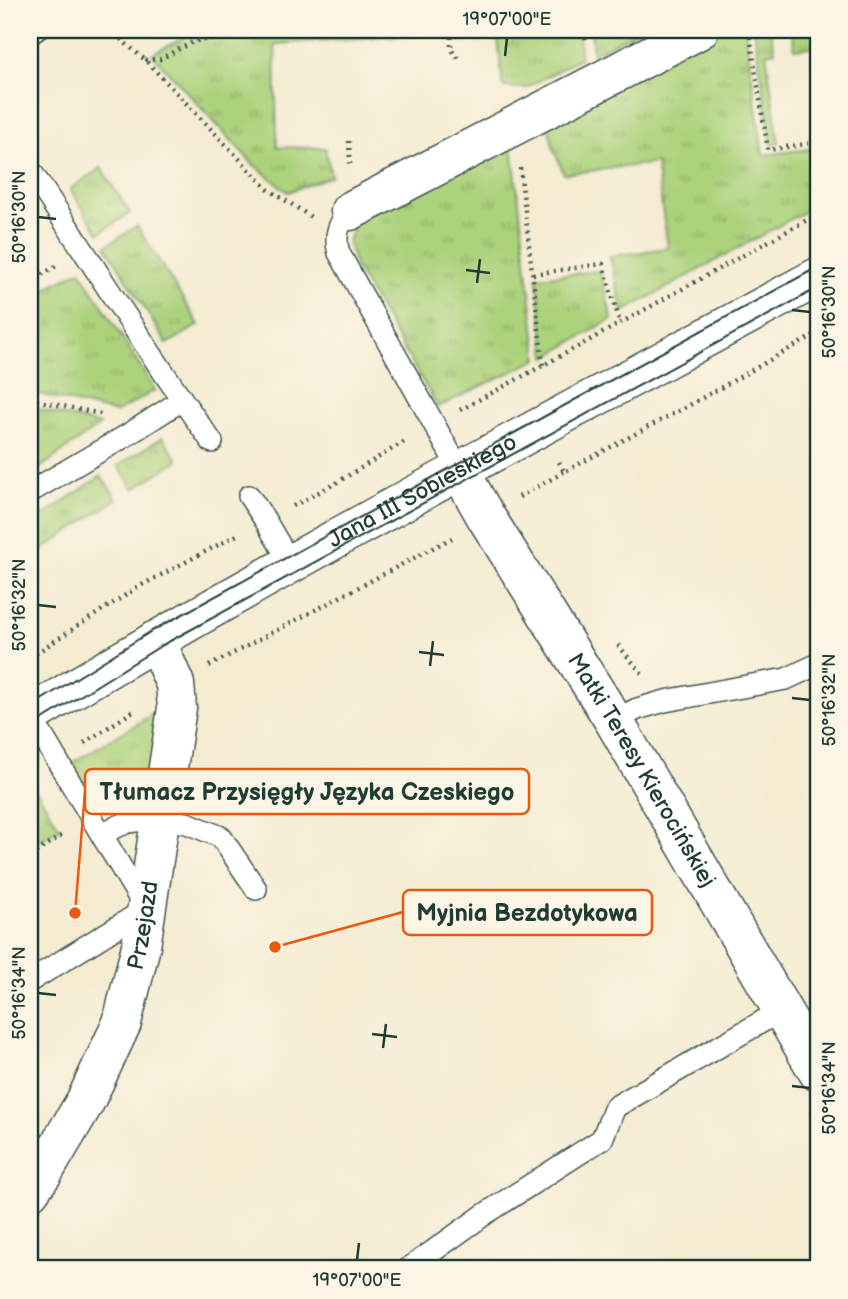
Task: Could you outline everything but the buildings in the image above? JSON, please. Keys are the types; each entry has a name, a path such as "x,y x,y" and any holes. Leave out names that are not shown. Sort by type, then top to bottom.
{"street":[{"path":"343,223 514,125 699,30"},
{"name":"Jana III Sobieskiego","path":"30,715 154,640 818,277"},
{"name":"Matki Teresy Kierocińskiej","path":"460,471 614,721 818,1072"},
{"name":"Przejazd","path":"30,1191 86,1100 122,1023 141,946 177,708 176,684 154,640"}],"lane":[{"path":"30,170 212,442"},
{"path":"343,223 339,253 460,471"},
{"path":"30,492 182,400"},
{"path":"249,496 291,564"},
{"path":"614,721 638,709 665,701 786,679 818,664"},
{"path":"30,715 146,909 30,981"},
{"path":"102,833 128,822 159,818 187,823 221,837 256,889"},
{"path":"408,1269 485,1214 602,1139 615,1107 782,1010"}],"path":[{"path":"110,30 145,60 268,189 343,223"},
{"path":"145,60 160,59 195,41 259,35 267,30"},
{"path":"451,30 451,48 460,62"},
{"path":"749,30 768,149 818,142"},
{"path":"514,125 543,365"},
{"path":"30,657 138,587 336,483 434,424 818,214"},
{"path":"533,274 603,264 620,323"},
{"path":"30,399 113,417 129,434"},
{"path":"58,760 176,684 460,534 486,516 564,472"},
{"path":"30,856 71,830"}],"green space":[{"path":"198,30 442,30 442,33 275,44 277,147 325,148 331,176 288,192 253,164 152,54"},
{"path":"456,30 579,30 580,58 526,88 503,87 498,40 456,41"},
{"path":"591,30 639,30 593,54"},
{"path":"718,30 745,30 763,155 818,148 818,204 623,312 610,256 668,248 656,163 564,174 548,125"},
{"path":"754,30 770,30 775,51 766,53 779,144 772,144"},
{"path":"791,30 818,30 818,46 795,49"},
{"path":"511,138 538,359 438,407 355,267 348,241 357,219"},
{"path":"101,168 130,213 99,233 70,189"},
{"path":"137,226 199,325 167,344 106,246"},
{"path":"80,270 155,390 116,413 30,392 30,297"},
{"path":"600,271 612,319 546,357 537,277"},
{"path":"30,407 100,425 30,475"},
{"path":"163,437 178,460 134,489 118,466"},
{"path":"101,476 117,499 30,558 30,525"},
{"path":"160,710 154,781 143,798 125,807 105,806 90,795 70,764"},
{"path":"33,785 60,828 30,847 30,787"}],"tram line":[{"path":"30,707 150,632 818,267"},
{"path":"30,727 159,647 818,288"}],"railway":[{"path":"30,44 49,30"}],"place":[{"name":"Tłumacz Przysięgły Języka Czeskiego","path":"75,913"},
{"name":"Myjnia Bezdotykowa","path":"275,947"}]}
